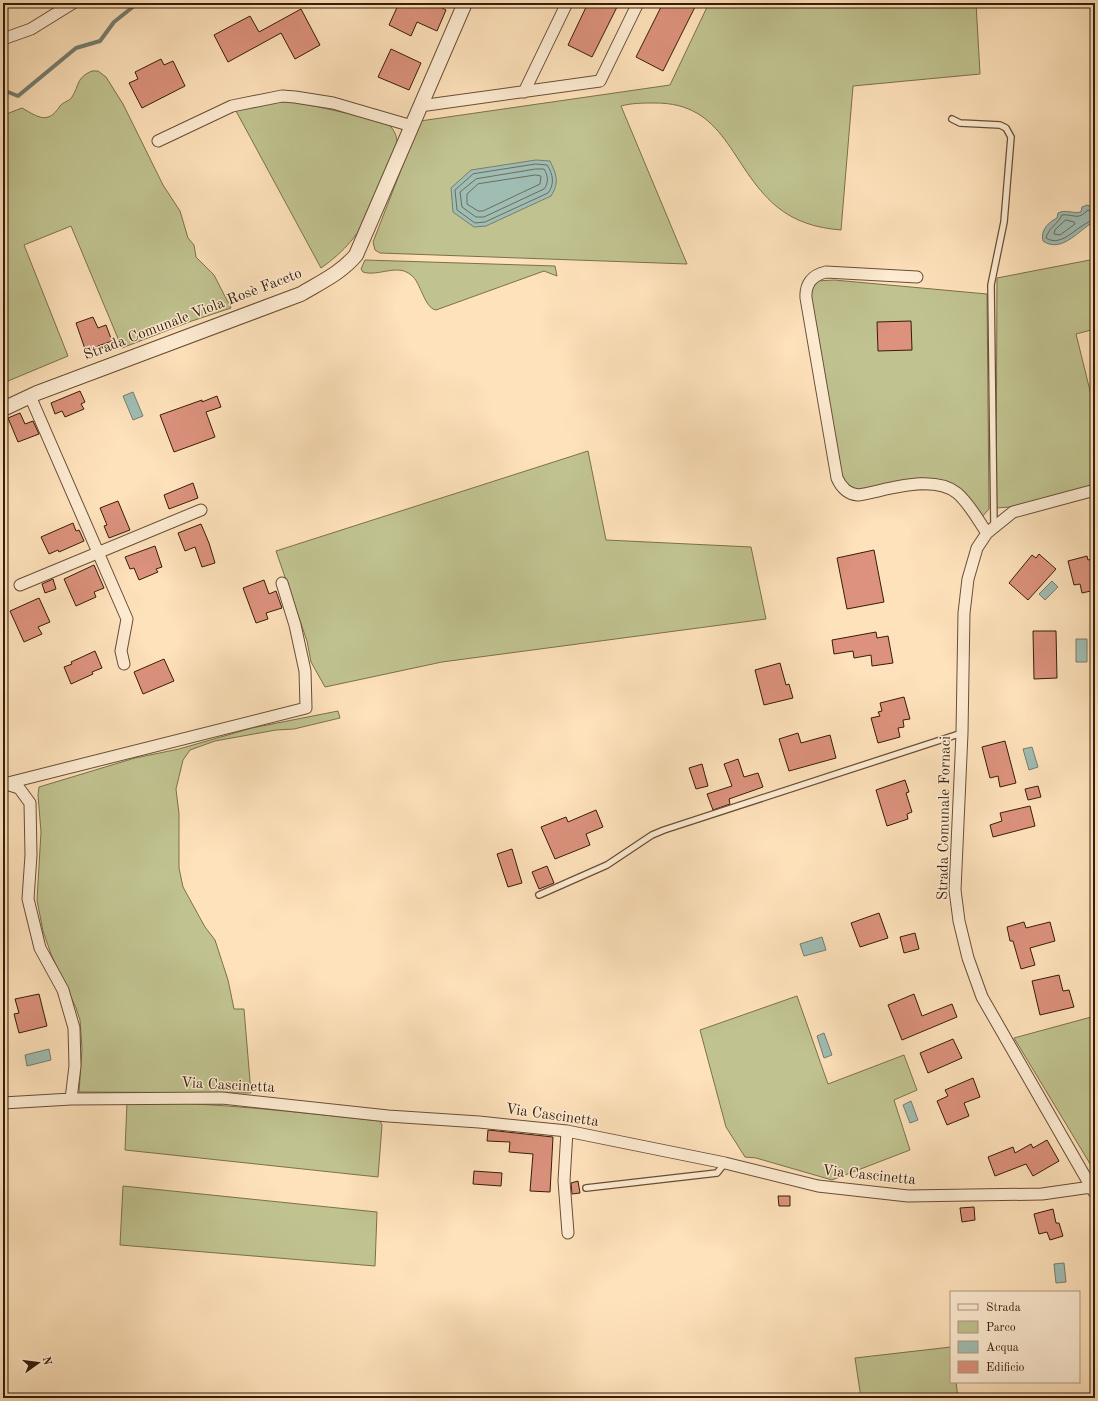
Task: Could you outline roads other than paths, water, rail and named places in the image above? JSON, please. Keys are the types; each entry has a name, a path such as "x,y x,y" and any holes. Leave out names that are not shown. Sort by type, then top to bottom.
{"street":[{"path":"3,39 31,29 72,3"},
{"name":"Strada Comunale Viola Rosè Faceto","path":"3,409 30,396 301,294 348,266 356,255 465,3"},
{"path":"524,92 567,3"},
{"path":"420,106 600,81 638,3"},
{"path":"158,142 232,106 282,96 333,103 412,126"},
{"path":"917,277 826,272 815,276 808,283 806,298 836,478 843,488 852,494 858,495 912,485 946,488 954,491 962,497 990,530"},
{"path":"30,396 127,619 121,651 124,664"},
{"name":"Strada Comunale Fornaci","path":"1093,1190 982,997 968,958 959,921 955,890 962,733 964,613 968,579 977,548 990,530 1013,512 1095,490"},
{"path":"20,585 201,510"},
{"path":"4,784 306,708 305,671 296,625 282,583"},
{"path":"4,784 19,788 30,803 31,855 28,899 40,948 63,990 74,1028 75,1066 71,1099"},
{"name":"Via Cascinetta","path":"3,1103 71,1099 222,1098 388,1116 568,1130 725,1163 818,1186 908,1196 1042,1194 1093,1190"},
{"path":"568,1130 564,1181 568,1232"}],"lane":[{"path":"952,119 960,123 1000,125 1006,128 1011,137 1004,222 991,285 990,530"},
{"path":"539,896 607,865 652,835 664,830 962,733"},
{"path":"586,1188 717,1173 725,1163"}],"water":[{"path":"536,160 550,161 554,170 556,182 551,196 486,226 474,227 453,212 451,188 471,170"},
{"path":"1087,205 1093,207 1094,223 1088,225 1066,242 1055,245 1043,241 1042,237 1044,230 1048,224 1057,218 1058,213 1064,211 1081,212 1082,207"},
{"path":"133,392 143,416 133,420 123,396"},
{"path":"1052,581 1058,587 1045,600 1039,594"},
{"path":"1076,639 1087,639 1087,662 1076,662"},
{"path":"1032,747 1038,767 1029,770 1023,749"},
{"path":"822,937 826,950 804,956 800,944"},
{"path":"824,1033 832,1055 824,1058 817,1036"},
{"path":"49,1049 51,1060 27,1066 25,1055"},
{"path":"911,1101 918,1120 910,1123 903,1105"},
{"path":"1064,1263 1066,1282 1056,1283 1054,1264"}],"waterway":[{"path":"3,90 18,96 76,48 100,41 114,22 134,6 146,3"}]}
